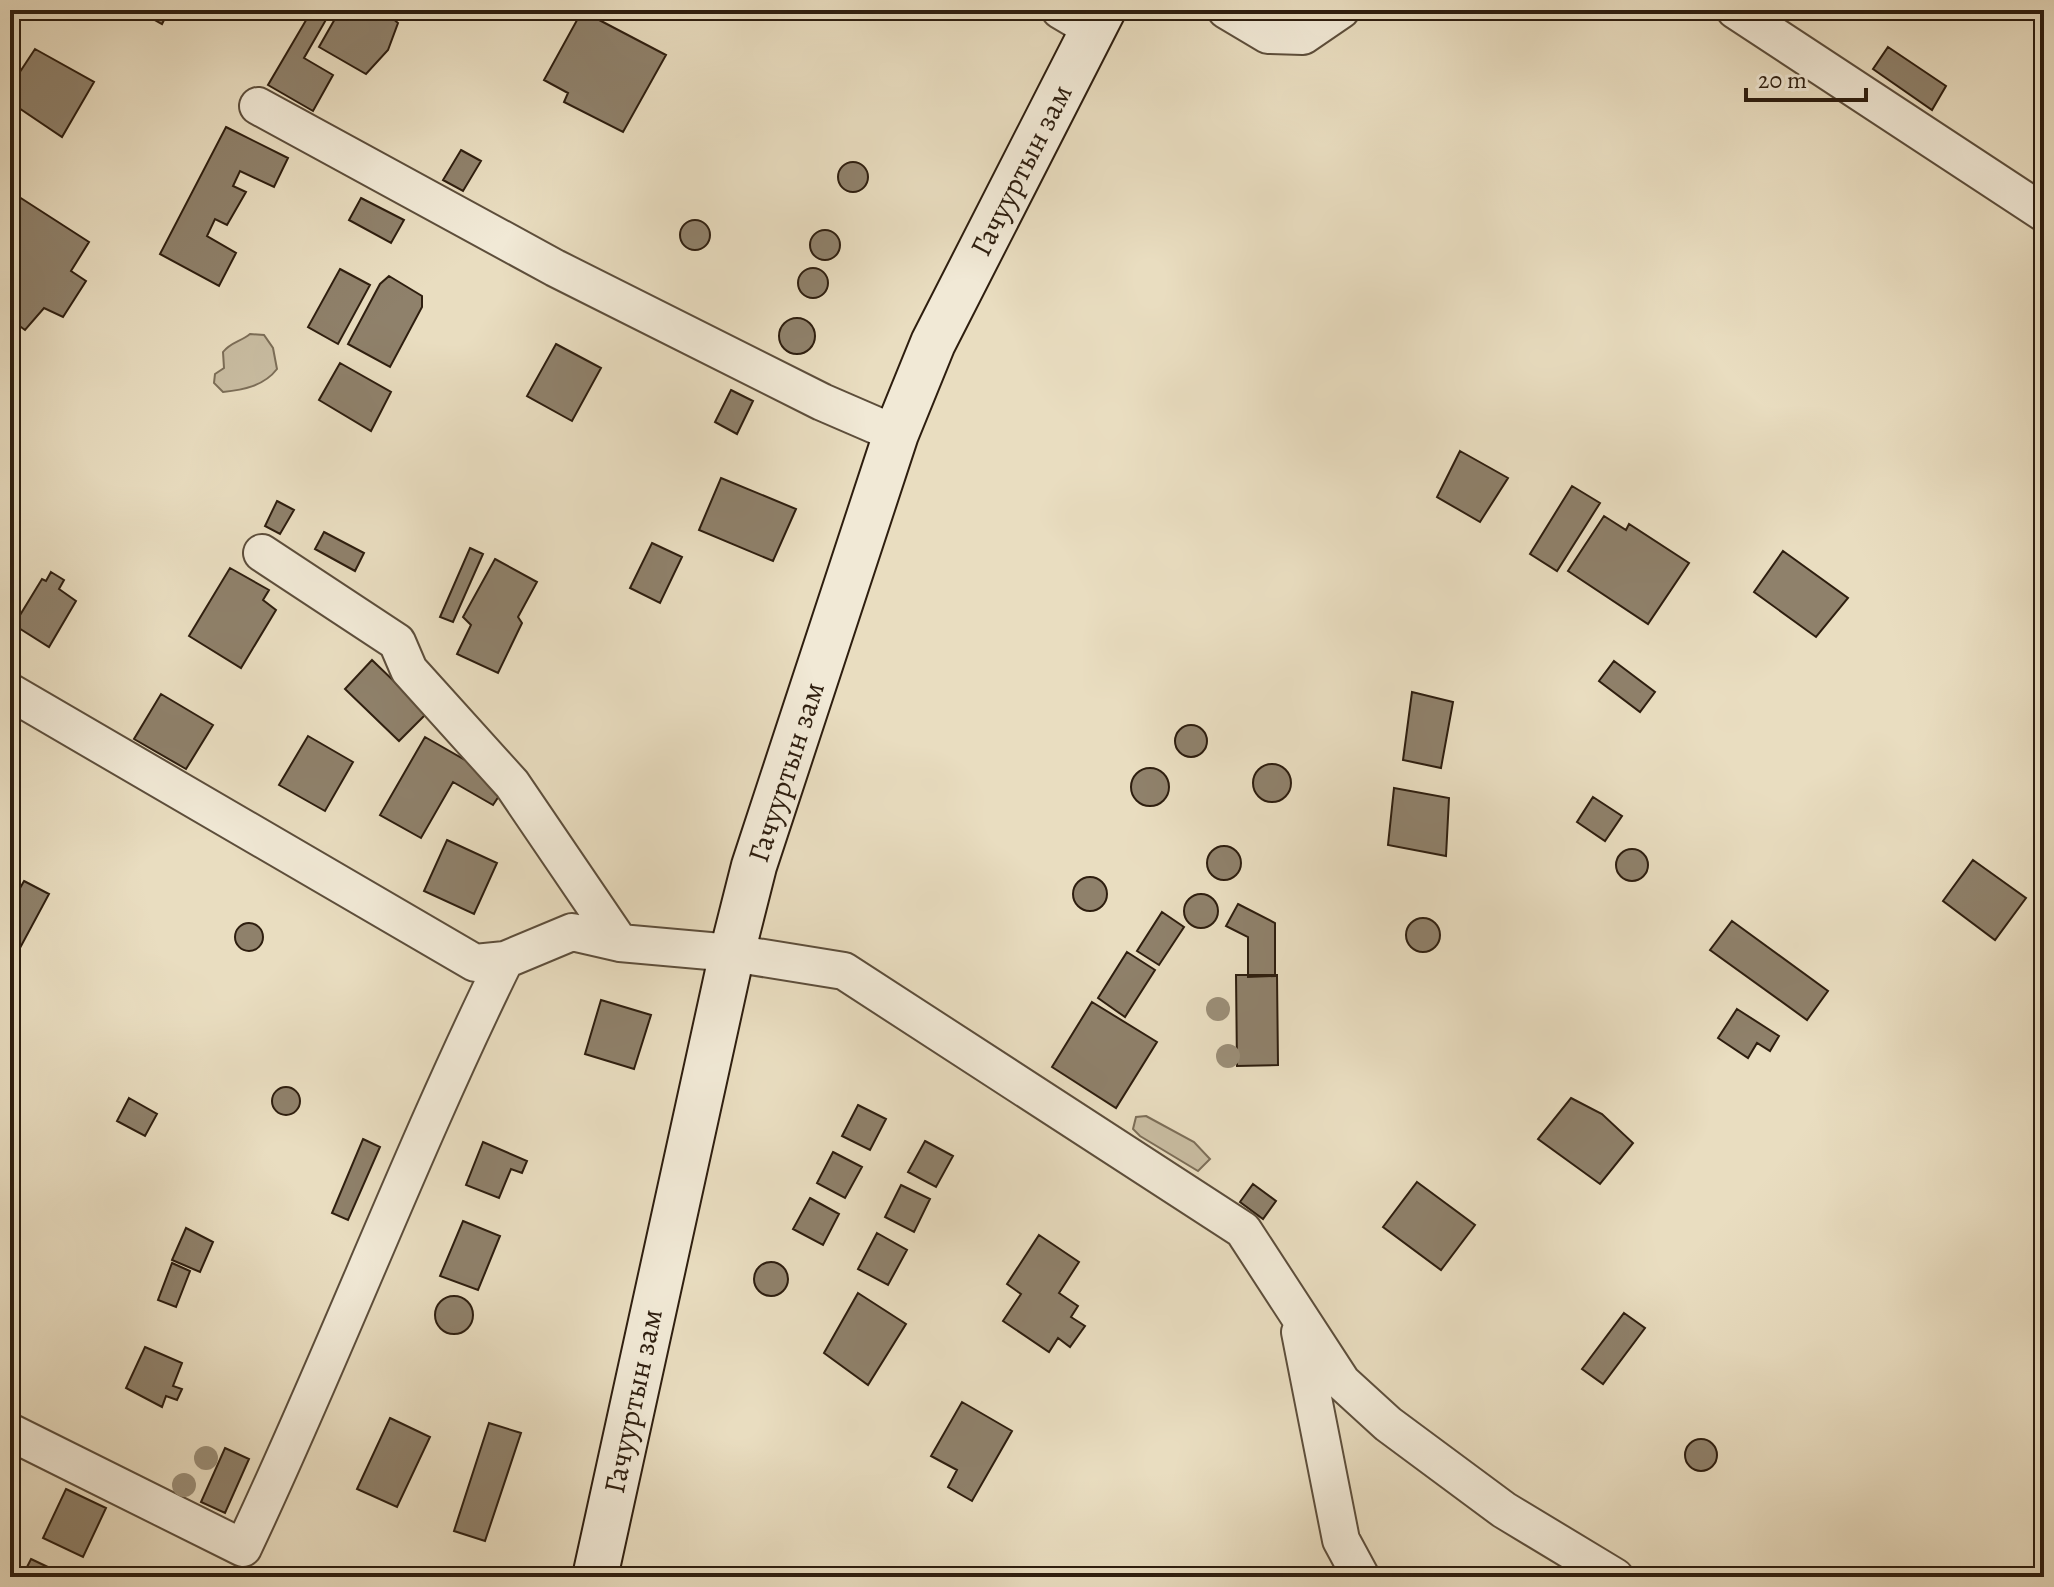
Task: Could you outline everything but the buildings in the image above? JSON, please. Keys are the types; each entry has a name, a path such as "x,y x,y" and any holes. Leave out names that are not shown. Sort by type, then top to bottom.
{"main road":[{"name":"Гачууртын зам","path":"595,1577 732,953 754,866 896,434 933,343 1085,16"}],"street":[{"path":"1226,10 1268,35 1303,36 1341,10"},
{"path":"1735,10 2044,213"},
{"path":"258,106 568,275 822,402 896,434"},
{"path":"262,553 397,642 409,670 512,784 620,943"},
{"path":"10,692 475,963 505,960 572,932 620,943 732,953 844,971 1243,1230 1342,1382 1388,1424 1504,1510 1615,1577"},
{"path":"10,1432 236,1563 299,1430 461,1049 505,960"},
{"path":"1294,1309 1341,1540 1361,1577"}],"shaded area":[{"path":"250,334 264,335 273,348 277,369 259,383 223,392 214,383 215,374 224,368 223,352"},
{"path":"1146,1116 1194,1142 1210,1159 1198,1171 1140,1136 1133,1129 1136,1117"}]}
